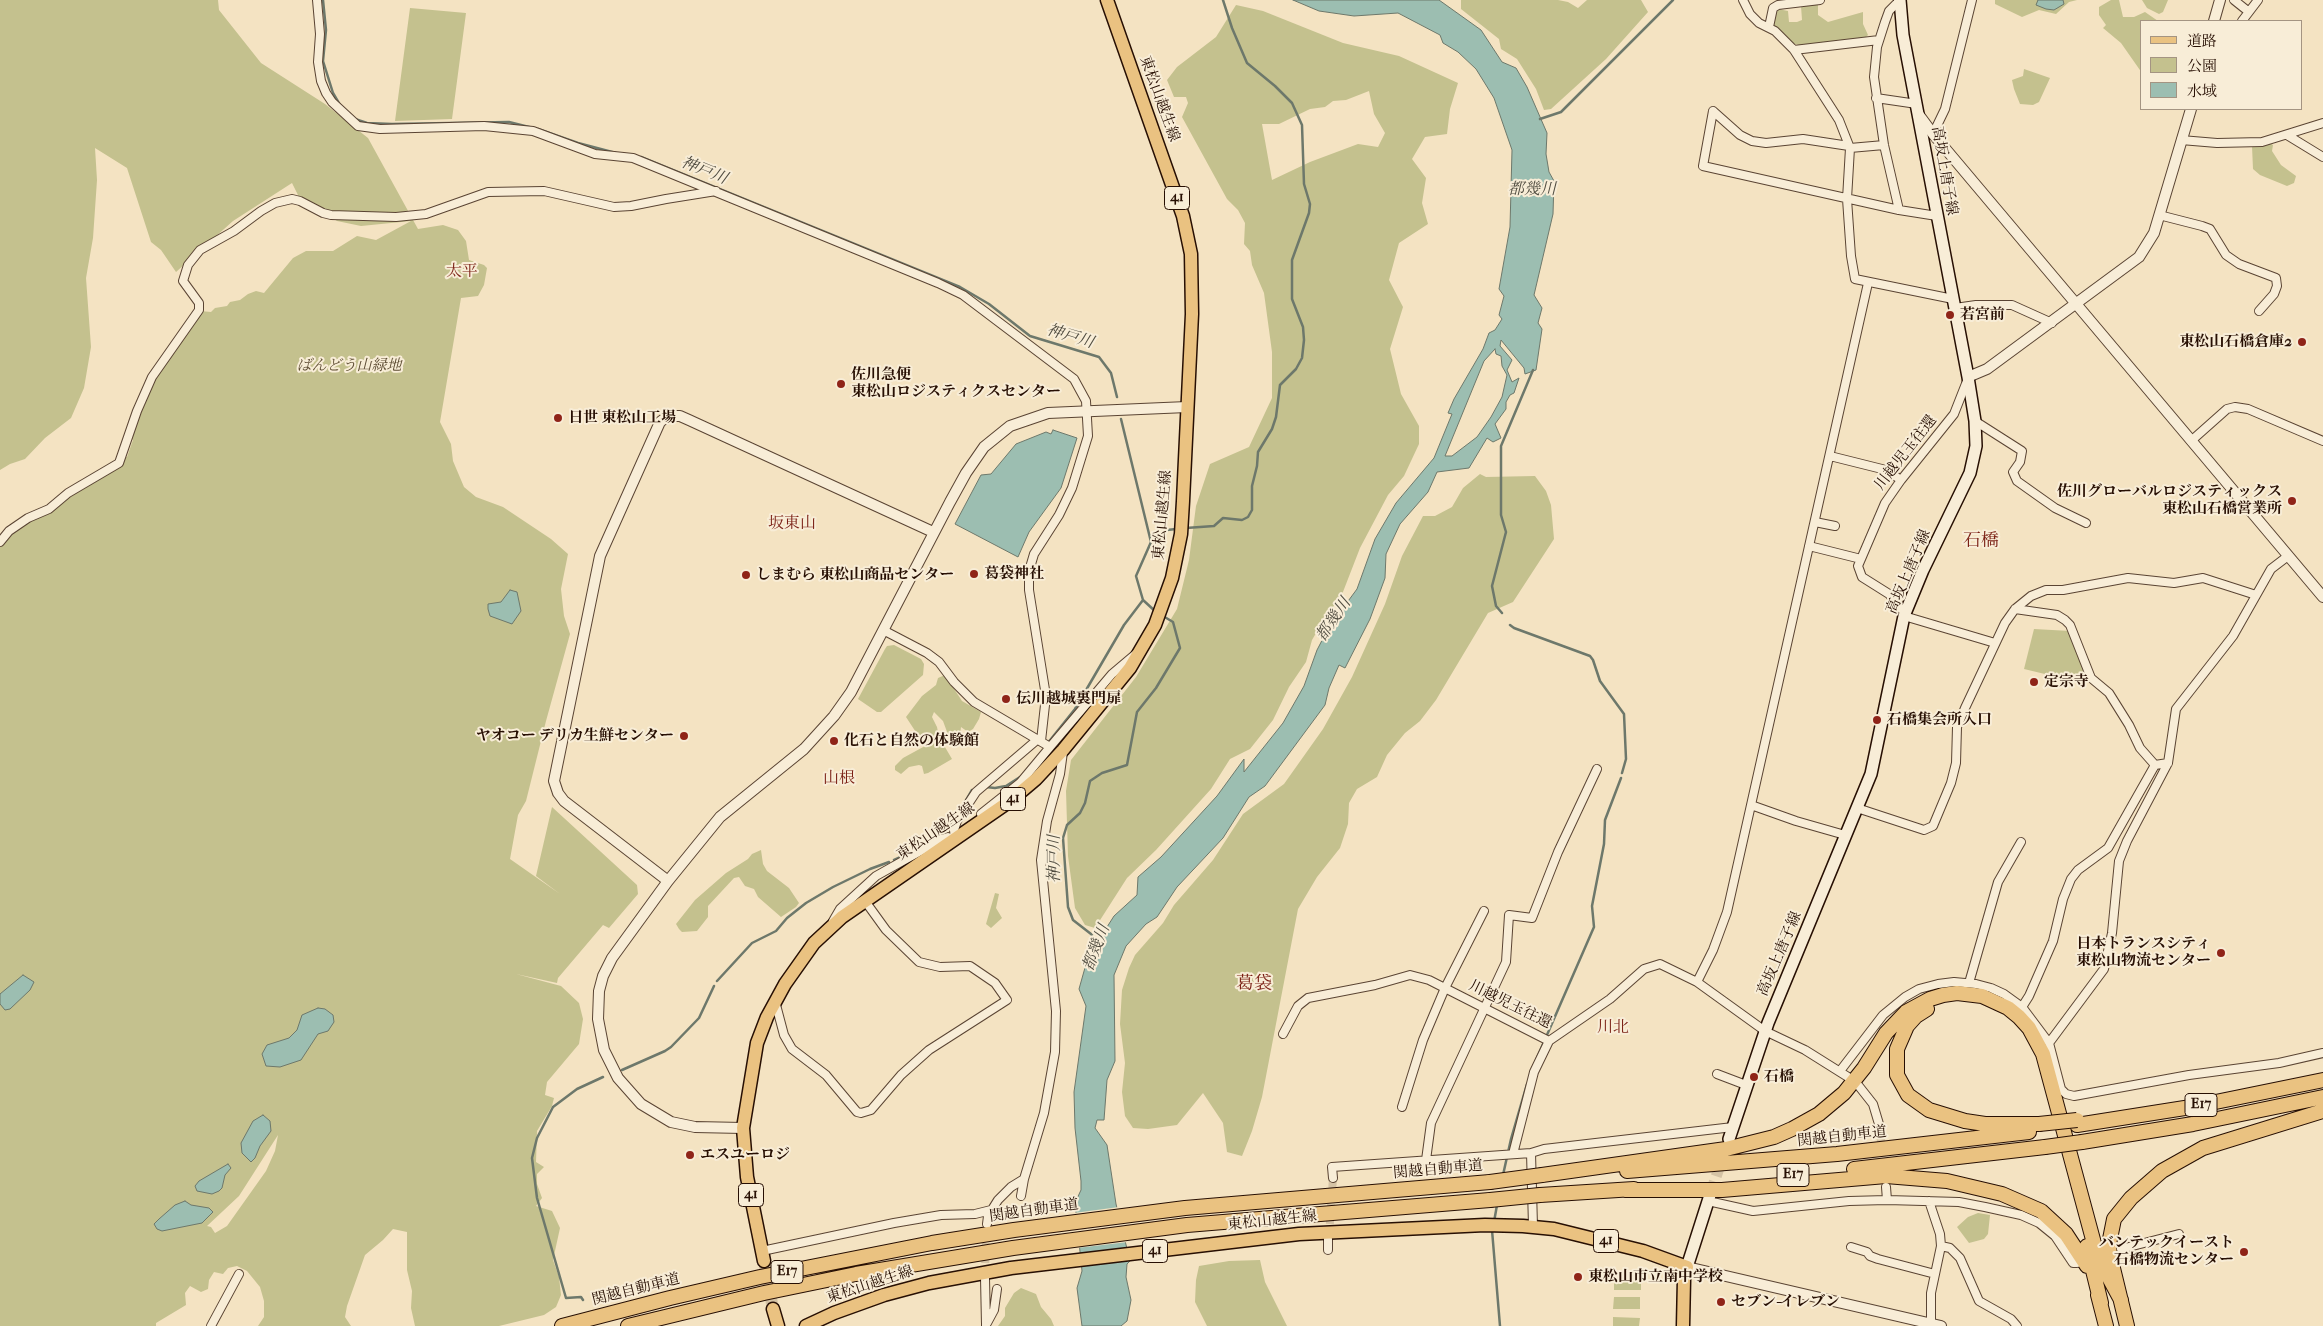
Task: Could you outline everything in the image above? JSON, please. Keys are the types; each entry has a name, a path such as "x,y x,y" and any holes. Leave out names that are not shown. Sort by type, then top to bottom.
{"highway":[{"path":"1542,1177 1726,1148 1774,1137 1792,1130 1819,1114 1844,1093 1864,1068 1886,1034 1906,1012 1930,999 1943,995 1964,993 1982,996 2008,1008 2019,1017 2029,1028 2043,1054 2095,1247 2104,1269 2121,1300"},
{"path":"2040,1127 1965,1121 1929,1110 1917,1103 1901,1086 1895,1061 1898,1043 1907,1026 1916,1016 1928,1009 1953,1002 1968,1001 2000,1013 2016,1026 2026,1039 2033,1053 2045,1092 2106,1326"},
{"name":"関越自動車道","path":"562,1326 760,1277 923,1245 1014,1230 1300,1197 1837,1154 2077,1123 2254,1095 2323,1080"},
{"name":"E17","path":"628,1326 764,1293 847,1276 1105,1234 1299,1215 1625,1190 1838,1171 2082,1142 2193,1124 2323,1097"},
{"path":"2127,1326 2109,1244 2114,1219 2131,1198 2162,1171 2203,1148 2323,1111"},
{"path":"1625,1190 1722,1190 1886,1176 1947,1181 1975,1186 2024,1202 2055,1221 2077,1248 2094,1282 2101,1303"}],"main road":[{"name":"東松山越生線","path":"763,1256 747,1178 742,1128 757,1043 775,1001 808,951 833,926 864,901 1024,791 1063,750 1117,685 1142,650 1167,597 1177,558 1183,501 1193,276 1184,216 1106,0"},
{"name":"高坂上唐子線","path":"1729,1140 1765,1031 1871,774 1905,614 1923,570 1970,474 1976,446 1975,421 1968,377 1903,35 1900,0"},
{"path":"1682,1326 1684,1279 1710,1197"},
{"name":"東松山越生線","path":"806,1326 834,1313 884,1295 936,1281 1011,1268 1299,1234 1485,1225 1528,1226 1608,1241 1687,1267"},
{"path":"774,1309 778,1326"}],"street":[{"path":"317,0 320,34 318,62 324,87 332,102 358,126 380,129 484,126 533,131 595,154 633,158 963,295 1066,372 1083,393 1087,410 1088,436 1072,488 1059,515 1034,554 1030,571 1029,590 1046,696 1040,740 976,792 957,822 954,830 959,836"},
{"path":"1743,0 1750,14 1759,23 1769,28 1794,50 1839,120 1849,147 1847,199 1851,256 1855,279 1954,304 2012,305 2052,322"},
{"path":"1769,28 1774,8 1778,5 1820,0"},
{"path":"1899,210 1884,145 1876,98 1875,71 1879,40 1889,11 1900,0"},
{"path":"1933,134 1945,109 1972,0"},
{"path":"2214,20 2220,0"},
{"path":"2234,0 2249,12"},
{"path":"2243,20 2258,0"},
{"path":"1794,50 1879,40"},
{"path":"1876,98 1918,109 1933,134 2323,598"},
{"path":"1968,377 1987,369 2077,305 2139,257 2154,233 2191,110"},
{"path":"1884,145 1849,147 1803,139 1766,143 1752,141 1740,135 1713,111 1703,166 1847,199 1937,216"},
{"path":"2181,140 2240,143 2262,142 2323,123"},
{"path":"2286,135 2323,157"},
{"path":"0,542 9,531 28,518 49,509 68,494 119,463 136,411 152,377 198,310 198,303 183,280 185,270 193,256 247,223 261,211 283,201 300,201 322,213 331,215 396,217 432,212 488,192 544,191 614,207 631,206 666,198 716,191"},
{"path":"2159,215 2210,229 2226,256 2239,264 2276,278 2277,286 2274,294 2259,311"},
{"path":"1698,982 1713,950 1727,912 1868,283"},
{"name":"川越児玉往還","path":"1861,559 1885,503 1954,414 1968,377"},
{"path":"742,1128 695,1127 671,1122 641,1104 627,1090 613,1070 604,1050 599,1028 597,1006 603,976 612,958 668,881 720,817 804,749 834,716 851,692 933,532 966,473 984,447 1000,433 1023,420 1035,416 1087,410 1187,407"},
{"path":"2191,441 2227,410 2235,407 2248,409 2323,441"},
{"path":"668,881 564,801 558,793 554,781 600,556 660,422 668,416 680,416 933,532"},
{"path":"1975,421 2022,451 2020,462 2013,472 2017,482 2055,508 2086,523"},
{"path":"1830,456 1886,470 1901,480"},
{"path":"1815,522 1835,526"},
{"path":"1809,546 1861,559 1858,570 1860,575 1889,594 1905,614 1995,643"},
{"path":"2049,1043 2104,969 2112,933 2117,872 2122,851 2168,763 2176,709 2233,636 2271,569 2288,556"},
{"path":"1857,808 1924,830 1933,826 1954,770 1957,727 1995,643 2015,608 2031,596 2046,590 2063,590 2128,578 2174,583 2203,578 2256,595"},
{"path":"2015,608 2057,615 2070,625 2091,678 2109,693 2125,718 2140,748 2155,765"},
{"path":"883,630 927,653 939,662 954,682 974,702 1050,747"},
{"path":"833,926 832,919 840,909 876,876 942,839 959,836 975,818 1010,792 1030,773 1112,674 1133,654 1142,650"},
{"path":"1021,1196 1024,1179 1044,1113 1055,1052 1056,1011 1041,860 1047,821 1060,774 1063,750"},
{"path":"2155,765 2168,763"},
{"path":"2022,1007 2029,996 2053,941 2063,899 2071,880 2078,870 2108,848 2155,765"},
{"path":"1426,1160 1431,1123 1506,962 1509,915 1532,918 1558,852 1597,770"},
{"path":"1751,804 1796,821 1846,835"},
{"path":"1969,983 1998,882 2021,842"},
{"path":"775,1001 784,1035 792,1049 826,1075 857,1112 861,1113 871,1110 901,1074 929,1050 1007,1000 995,983 970,966 940,967 919,962 886,930 864,901"},
{"path":"1402,1107 1423,1040 1445,988 1484,911"},
{"name":"川越児玉往還","path":"1283,1034 1298,1006 1308,998 1375,985 1410,975 1445,988 1546,1039 1610,999 1648,966 1660,964 1698,982 1765,1031 1805,1050 1840,1070 1848,1077"},
{"path":"1840,1070 1883,1015 1905,997 1919,989 1938,984 1969,983 1997,991 2022,1007 2049,1043 2061,1089 2066,1094 2074,1096 2189,1075 2279,1063 2323,1053"},
{"path":"1509,1154 1546,1039"},
{"path":"1717,1074 1746,1085"},
{"path":"1858,1086 1873,1104 1879,1124"},
{"path":"1332,1178 1332,1167 1531,1152 1733,1127"},
{"path":"1528,1226 1531,1152"},
{"path":"987,1224 991,1210 1011,1186 1024,1179"},
{"path":"1886,1187 1887,1200"},
{"path":"1710,1197 1753,1211 1849,1201 1959,1202 2021,1215 2055,1236 2073,1263 2077,1263"},
{"path":"1929,1201 1940,1234 1941,1246 1931,1293 1930,1325"},
{"path":"763,1256 894,1223 941,1215 975,1214 991,1210"},
{"path":"2121,1249 2179,1234"},
{"path":"1328,1238 1328,1250"},
{"path":"1941,1246 1950,1248 1960,1258 1979,1301 2011,1319 2017,1326"},
{"path":"1852,1247 1867,1252 1870,1256 1878,1259 1935,1274"},
{"path":"1687,1267 1930,1325 1941,1326"},
{"path":"211,1326 239,1274"},
{"path":"985,1278 986,1326"},
{"path":"986,1326 994,1310 998,1290"}],"green space":[{"name":"ばんどう山緑地","path":"0,0 218,0 219,10 261,63 325,104 368,138 418,229 443,225 458,230 466,241 469,260 484,265 487,268 484,285 478,296 461,298 440,422 451,444 453,461 464,487 476,497 503,507 551,539 568,554 561,589 564,616 570,634 526,801 518,815 510,859 560,894 536,876 552,807 637,885 638,894 609,928 603,925 558,978 557,983 516,974 561,986 579,1003 583,1019 579,1044 547,1082 545,1095 554,1098 552,1106 537,1131 536,1162 544,1167 537,1174 537,1184 542,1198 536,1206 552,1211 560,1228 553,1260 559,1277 561,1295 556,1307 544,1315 499,1326 415,1326 411,1308 412,1291 407,1270 407,1232 393,1229 365,1255 347,1306 345,1317 351,1326 258,1326 264,1317 264,1301 260,1287 247,1271 237,1266 228,1268 223,1274 214,1272 209,1280 208,1289 201,1292 190,1286 185,1293 186,1305 156,1323 156,1326 0,1326 0,547 15,531 66,500 124,457 127,457 133,440 130,437 138,413 148,397 154,380 200,311 211,312 215,308 227,306 230,302 240,300 256,291 264,293 293,258 306,251 333,251 357,236 376,240 411,221 361,226 337,221 299,197 292,183 233,221 176,272 161,250 151,242 127,168 95,148 97,180 93,238 86,278 91,347 84,388 71,418 45,438 25,459 0,470","holes":["278,1135 275,1151 266,1171 227,1226 215,1233 211,1227 207,1226 239,1196"]},
{"path":"1461,0 1558,0 1568,2 1578,8 1587,0 1641,0 1648,12 1606,59 1551,109 1544,110 1536,89 1517,59 1501,49 1499,39 1461,9"},
{"path":"1995,0 2077,0 2069,2 2056,14 2039,10 2022,17 1995,4"},
{"path":"2111,0 2119,0 2123,17 2134,17 2145,12 2157,20 2140,20 2140,70 2121,43 2103,28 2106,25 2099,15 2099,7"},
{"path":"2142,0 2168,0 2163,12 2159,14 2147,8"},
{"path":"1818,4 1818,15 1828,22 1863,12 1863,24 1868,35 1865,38 1802,46 1789,42 1781,31 1772,25 1778,9 1788,11 1789,22 1797,22 1802,20 1801,6"},
{"path":"1236,5 1263,11 1343,43 1399,56 1458,83 1450,109 1447,134 1425,137 1412,159 1426,178 1422,203 1428,224 1399,243 1389,280 1403,307 1390,349 1401,394 1419,426 1419,444 1404,476 1388,495 1360,548 1341,597 1326,616 1312,640 1306,662 1289,687 1273,720 1250,749 1230,759 1211,789 1156,850 1127,878 1095,928 1085,925 1075,908 1068,856 1066,791 1071,760 1136,677 1177,609 1189,560 1196,506 1210,464 1249,447 1272,398 1272,352 1264,293 1252,265 1250,251 1244,244 1245,223 1238,210 1227,199 1182,117 1188,103 1186,97 1174,97 1167,80 1177,67 1216,37","holes":["1369,91 1374,114 1385,133 1378,147 1358,144 1310,162 1272,180 1262,124 1279,124 1310,109 1325,107 1333,101 1346,100"]},
{"path":"410,8 466,13 452,119 395,121"},
{"path":"2024,69 2050,78 2039,102 2033,105 2020,104 2014,89 2012,80 2023,76"},
{"path":"2264,139 2273,145 2272,151 2281,165 2296,176 2294,183 2287,186 2260,175 2253,169 2252,146"},
{"path":"1480,474 1486,477 1535,476 1546,491 1551,505 1554,539 1513,602 1488,613 1436,700 1420,721 1405,733 1387,755 1377,777 1357,789 1349,803 1348,824 1340,848 1317,877 1298,909 1262,1097 1242,1156 1227,1152 1223,1123 1203,1093 1177,1125 1148,1129 1133,1128 1125,1116 1122,1092 1125,1063 1120,1024 1122,990 1135,955 1163,923 1174,905 1213,860 1243,814 1284,784 1323,729 1352,677 1385,604 1402,556 1423,516 1435,516 1452,507 1463,488"},
{"path":"2034,629 2070,631 2089,678 2049,675 2024,669"},
{"path":"894,645 921,659 924,664 923,675 881,712 877,712 858,699 887,646"},
{"path":"945,675 962,701 981,712 979,719 973,729 968,732 961,727 960,735 950,740 943,721 934,712 932,717 939,737 952,759 928,773 924,774 922,766 919,765 909,767 901,774 895,770 895,766 903,758 925,746 906,717 922,696 936,685 938,678"},
{"path":"761,850 763,864 767,871 789,888 799,903 796,907 781,917 758,897 754,889 745,886 739,877 734,878 708,906 708,917 697,931 682,932 679,929 676,924 695,900 726,873 748,859 752,854"},
{"path":"995,893 999,894 996,908 1002,918 991,928 986,924"},
{"path":"1978,1213 1990,1215 1988,1234 1984,1239 1969,1243 1957,1227 1968,1217"},
{"path":"1260,1260 1265,1282 1287,1326 1207,1326 1195,1302 1199,1266 1229,1261"},
{"path":"1614,1277 1641,1278 1641,1290 1614,1290"},
{"path":"1021,1288 1036,1294 1041,1307 1054,1326 998,1326 1005,1316 1005,1308 1014,1293"},
{"path":"1614,1297 1640,1297 1640,1309 1613,1309"},
{"path":"1613,1317 1640,1318 1639,1326 1613,1326"}],"water":[{"name":"都幾川","path":"1293,0 1439,0 1481,30 1502,62 1516,68 1527,87 1547,133 1546,154 1549,172 1554,181 1553,214 1534,295 1542,308 1538,323 1542,329 1536,370 1525,374 1524,368 1501,340 1500,346 1512,360 1507,370 1512,382 1519,378 1514,393 1510,395 1506,402 1506,409 1495,424 1501,438 1493,442 1487,438 1469,468 1437,472 1428,492 1400,524 1386,554 1385,578 1370,619 1345,668 1339,665 1329,688 1325,705 1265,786 1249,797 1223,838 1177,887 1157,917 1146,924 1126,946 1114,975 1115,1061 1107,1080 1104,1120 1097,1120 1095,1128 1107,1145 1116,1204 1130,1261 1127,1264 1126,1277 1131,1300 1127,1321 1121,1326 1082,1326 1077,1288 1082,1271 1075,1203 1081,1190 1081,1181 1075,1128 1074,1092 1086,1006 1079,989 1088,957 1114,916 1137,895 1138,877 1161,857 1217,796 1244,759 1244,772 1283,723 1304,686 1317,650 1329,627 1357,589 1375,539 1396,503 1434,458 1452,414 1448,413 1454,399 1483,349 1489,333 1495,330 1502,319 1499,315 1504,296 1499,289 1510,227 1512,150 1494,98 1476,69 1458,52 1443,43 1440,35 1398,13 1354,16 1319,11","holes":["1495,349 1496,354 1501,356 1502,366 1507,375 1502,397 1477,437 1452,456 1445,456 1484,361"]},
{"path":"2038,0 2063,0 2064,4 2054,10 2046,9 2036,5"},
{"path":"1053,430 1077,438 1061,488 1029,532 1018,557 955,524 981,475 991,474 1016,444 1046,432 1051,434"},
{"path":"510,590 517,592 521,611 512,624 490,616 488,609 488,604 501,602"},
{"path":"23,975 34,982 30,990 10,1009 5,1010 0,1004 0,994"},
{"path":"318,1008 325,1009 333,1015 334,1022 328,1031 318,1034 301,1060 280,1067 266,1066 262,1054 267,1045 289,1038 297,1030 302,1015"},
{"path":"263,1115 270,1121 271,1131 251,1162 242,1153 241,1143 253,1121"},
{"path":"228,1164 231,1168 225,1175 222,1188 219,1191 212,1194 197,1191 195,1186 199,1181"},
{"path":"185,1201 191,1205 209,1208 213,1212 202,1223 162,1231 157,1229 154,1224 175,1205"}],"pier":[{"path":"1119,1207 1128,1242 1077,1248 1074,1213"}],"waterway":[{"name":"神戸川","path":"323,0 326,30 323,61 333,93 340,105"},
{"path":"1186,528 1214,526 1223,518 1242,520 1248,517 1252,510 1252,486 1258,452 1272,429 1276,417 1280,385 1296,369 1302,358 1304,340 1303,327 1292,299 1292,260 1309,213 1310,204 1304,184 1302,125 1292,103 1247,63 1232,28 1223,0"},
{"path":"1540,119 1561,112 1673,0"},
{"name":"神戸川","path":"355,119 367,123 392,124 509,122 533,128"},
{"name":"神戸川","path":"538,129 578,143 616,153"},
{"name":"神戸川","path":"641,157 960,287 989,304 1030,336 1099,357 1111,373 1117,397"},
{"path":"1502,613 1496,606 1492,586 1506,532 1501,515 1501,446 1533,370"},
{"name":"神戸川","path":"1121,419 1151,542 1136,576 1143,600 1156,612"},
{"path":"1151,542 1167,530 1176,529"},
{"path":"1047,744 1075,709 1124,625 1143,600"},
{"name":"神戸川","path":"1099,944 1091,934 1073,920 1068,907 1063,838 1067,825 1080,813 1085,803 1090,781 1102,773 1127,765 1137,712 1156,688 1180,648 1173,622 1163,616"},
{"path":"1510,625 1590,656 1600,681 1624,714 1626,759 1622,773"},
{"path":"986,787 1006,786 1020,777"},
{"path":"1533,1067 1594,927 1592,906 1604,844 1605,820 1621,778"},
{"path":"965,802 972,790"},
{"path":"932,841 949,826 954,817"},
{"path":"894,860 912,852"},
{"path":"717,981 752,943 776,931 787,918 806,903 833,887 889,862"},
{"path":"622,1070 671,1047 699,1018 714,986"},
{"path":"583,1300 581,1297 566,1298 537,1198 532,1158 537,1138 553,1107 577,1089 603,1077"},
{"path":"1503,1175 1527,1084"},
{"path":"1494,1222 1497,1205"},
{"path":"1492,1230 1500,1326"}],"tunnel":[{"path":"1879,1124 1884,1168"},
{"path":"1711,1192 1723,1156"},
{"path":"1329,1236 1333,1178"},
{"path":"985,1275 986,1231"},
{"path":"764,1261 773,1309"}],"place":[{"name":"若宮前","path":"1950,315"},
{"name":"東松山石橋倉庫2","path":"2302,342"},
{"name":"佐川急便 東松山ロジスティクスセンター","path":"841,384"},
{"name":"日世 東松山工場","path":"558,418"},
{"name":"佐川グローバルロジスティックス 東松山石橋営業所","path":"2292,501"},
{"name":"葛袋神社","path":"974,574"},
{"name":"しまむら 東松山商品センター","path":"746,575"},
{"name":"定宗寺","path":"2034,682"},
{"name":"伝川越城裏門扉","path":"1006,699"},
{"name":"石橋集会所入口","path":"1877,720"},
{"name":"ヤオコー デリカ生鮮センター","path":"684,736"},
{"name":"化石と自然の体験館","path":"834,741"},
{"name":"日本トランスシティ 東松山物流センター","path":"2221,953"},
{"name":"石橋","path":"1754,1077"},
{"name":"エスユーロジ","path":"690,1155"},
{"name":"バンテックイースト 石橋物流センター","path":"2244,1252"},
{"name":"東松山市立南中学校","path":"1578,1277"},
{"name":"セブン-イレブン","path":"1721,1302"}],"district":[{"name":"太平","path":"462,272"},
{"name":"坂東山","path":"792,524"},
{"name":"石橋","path":"1981,542"},
{"name":"山根","path":"839,779"},
{"name":"葛袋","path":"1254,985"},
{"name":"川北","path":"1613,1028"}]}
